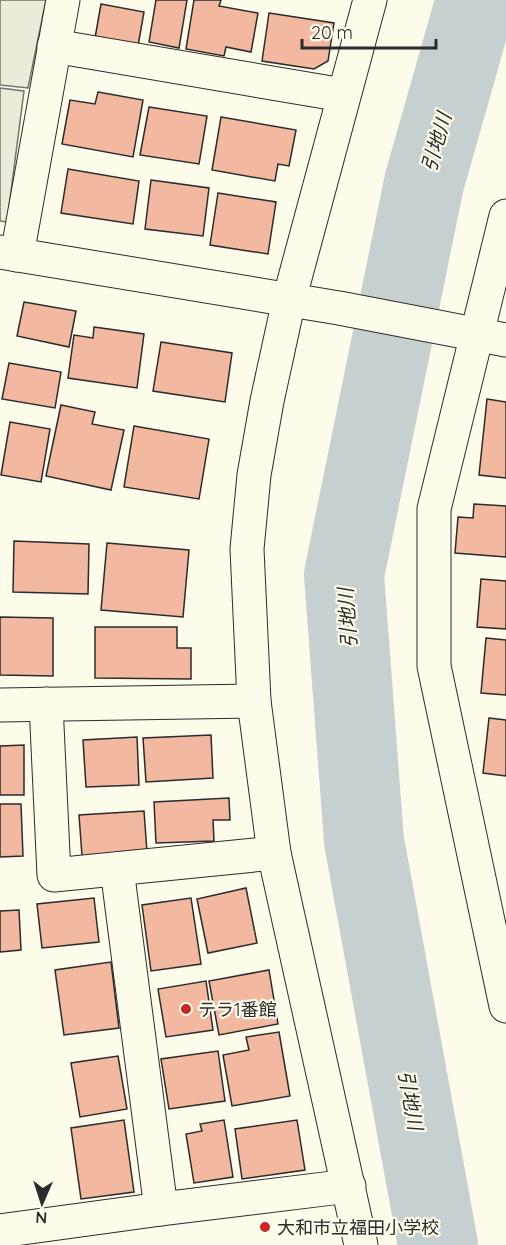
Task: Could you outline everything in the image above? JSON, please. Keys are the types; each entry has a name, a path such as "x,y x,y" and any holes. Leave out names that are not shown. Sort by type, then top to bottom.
{"street":[{"path":"63,0 8,254 339,308 491,337"},
{"path":"362,1245 274,853 254,701 246,549 254,475 288,300 370,0"},
{"path":"54,45 343,95"},
{"path":"506,216 491,337 434,509 434,666 506,1006"},
{"path":"0,705 254,701"},
{"path":"46,704 54,875 274,853"},
{"path":"117,869 161,1209"},
{"path":"0,1231 349,1186"}],"shaded area":[{"path":"0,0 46,0 28,88 0,85"},
{"path":"0,88 24,91 7,222 0,221"}],"building":[{"path":"156,0 187,0 179,48 149,42"},
{"path":"194,0 221,0 219,6 258,13 251,52 226,47 224,56 186,49"},
{"path":"101,4 144,12 138,46 95,38"},
{"path":"269,13 334,23 328,61 314,69 262,61"},
{"path":"98,92 143,100 133,157 62,144 70,100 95,104"},
{"path":"149,107 207,116 199,164 140,155"},
{"path":"221,117 296,130 289,166 278,164 275,181 212,170"},
{"path":"68,169 139,181 133,224 61,213"},
{"path":"151,180 209,188 203,236 145,229"},
{"path":"218,193 276,202 268,254 210,245"},
{"path":"24,302 76,311 69,347 17,336"},
{"path":"94,327 144,334 137,388 68,378 74,335 93,338"},
{"path":"161,342 232,353 225,402 153,391"},
{"path":"9,363 61,372 55,408 2,399"},
{"path":"487,399 506,402 506,478 479,475"},
{"path":"61,405 95,412 92,424 124,430 111,490 46,476"},
{"path":"10,422 50,429 41,482 1,475"},
{"path":"134,426 209,439 199,499 124,487"},
{"path":"474,504 506,506 506,557 455,553 458,517 473,518"},
{"path":"14,541 89,544 88,594 13,592"},
{"path":"107,543 189,550 183,617 101,610"},
{"path":"481,579 506,581 506,629 477,627"},
{"path":"0,617 53,618 53,676 0,675"},
{"path":"95,627 177,627 177,648 191,648 191,679 95,678"},
{"path":"486,638 506,640 506,695 481,693"},
{"path":"489,718 506,720 506,776 483,773"},
{"path":"211,735 213,778 146,782 143,738"},
{"path":"137,737 139,785 86,787 83,740"},
{"path":"24,745 24,795 0,795 0,746"},
{"path":"229,798 230,820 213,820 214,841 156,843 154,802"},
{"path":"0,804 21,804 23,856 0,857"},
{"path":"144,811 147,852 82,856 79,815"},
{"path":"246,888 257,943 208,953 197,899"},
{"path":"94,898 99,942 42,948 37,904"},
{"path":"191,898 201,964 151,971 142,905"},
{"path":"19,910 21,950 0,952 0,911"},
{"path":"111,962 119,1028 64,1035 55,970"},
{"path":"269,970 278,1024 219,1035 209,981"},
{"name":"テラ1番館","path":"206,981 213,1030 166,1037 158,989"},
{"path":"279,1032 290,1096 232,1106 223,1055 249,1050 246,1037"},
{"path":"218,1051 225,1101 169,1109 161,1059"},
{"path":"118,1056 127,1109 80,1117 71,1063"},
{"path":"124,1120 134,1192 81,1199 71,1128"},
{"path":"224,1120 233,1177 194,1183 186,1134 202,1131 200,1124"},
{"path":"297,1120 305,1170 242,1179 235,1129"}],"waterway":[{"name":"引地川","path":"438,1245 364,841 344,575 424,183 476,0"}],"place":[{"name":"テラ1番館","path":"186,1009"},
{"name":"大和市立福田小学校","path":"265,1227"}]}
